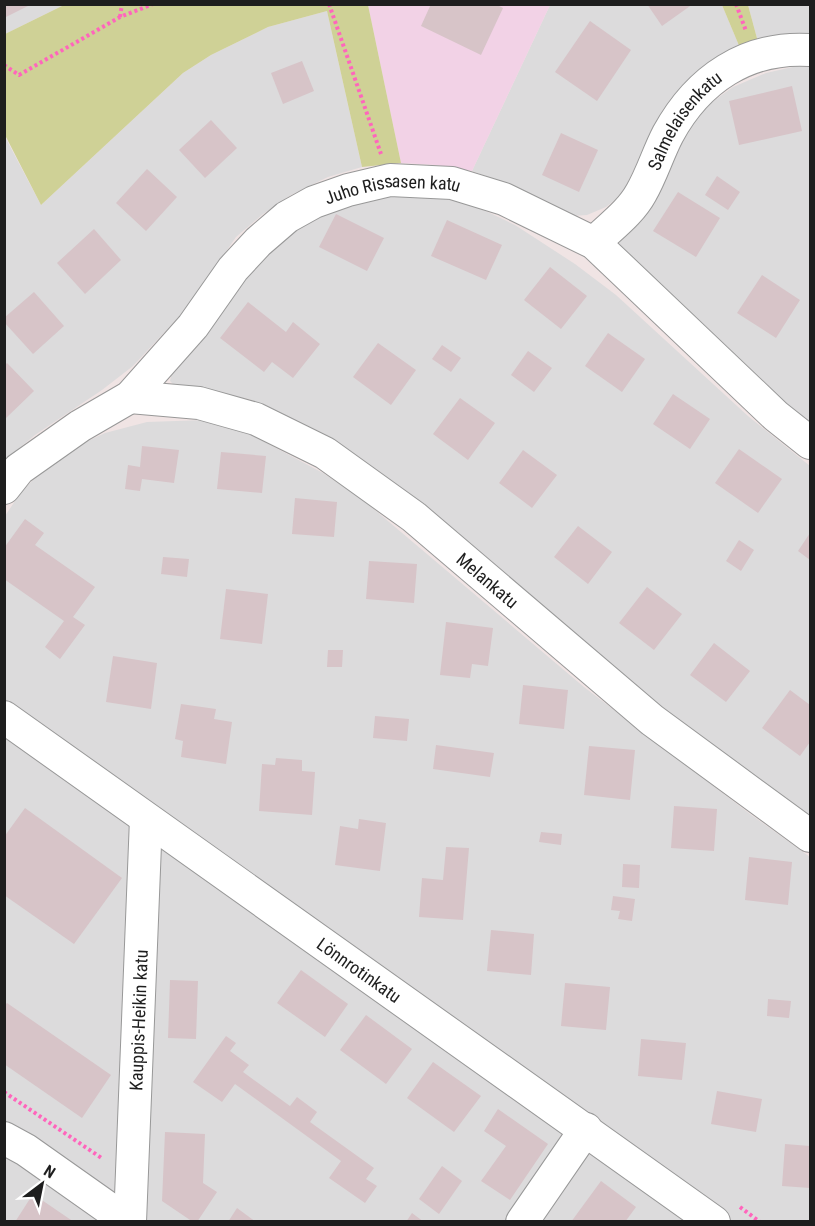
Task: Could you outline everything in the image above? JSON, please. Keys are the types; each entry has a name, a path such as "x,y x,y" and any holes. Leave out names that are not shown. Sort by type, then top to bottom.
{"street":[{"name":"Salmelaisenkatu","path":"594,243 627,212 640,194 678,118 705,86 722,71 738,62 796,49 810,50"},
{"name":"Juho Rissasen katu","path":"4,488 26,464 80,426 130,398 193,327 233,269 258,242 287,217 314,202 348,190 390,180 452,183 462,186 504,199 594,243 776,416 810,443"},
{"name":"Melankatu","path":"130,398 199,403 256,419 325,453 414,517 651,720 810,836"},
{"name":"Lönnrotinkatu","path":"4,717 714,1221"},
{"name":"Kauppis-Heikin katu","path":"129,1221 146,819"},
{"path":"522,1221 586,1129"},
{"path":"4,1138 26,1150 129,1221"}],"path":[{"path":"120,17 122,4"},
{"path":"4,65 19,75 120,17 153,4"},
{"path":"329,4 390,180"},
{"path":"4,1092 107,1161"}],"shaded area":[{"path":"5,5 64,5 5,34"},
{"path":"368,5 550,5 472,171 436,165 401,163"},
{"path":"550,5 722,5 740,48 712,64 686,83 663,110 625,188 606,207 587,215 573,216 559,211 497,180 472,171"},
{"path":"748,5 810,5 810,35 758,42"},
{"path":"327,11 362,167 328,177 291,195 263,214 236,237 188,307 133,366 35,435 5,460 4,135 41,205 183,73 211,55 268,27"},
{"path":"797,66 810,67 810,423 777,396 619,251 619,243 623,234 640,222 654,204 690,125 705,107 733,87 766,73"},
{"path":"408,195 465,203 490,213 515,225 575,264 616,295 748,416 810,466 810,818 655,702 380,472 303,425 249,399 177,388 170,381 172,372 195,349 258,262 296,228 335,207 378,197"},
{"path":"204,420 248,433 323,473 362,499 584,687 810,857 810,1221 5,1222 5,516 21,492 58,455 105,433 147,422"}],"green space":[{"path":"64,5 368,5 401,163 362,167 327,11 268,27 211,55 183,73 41,205 5,135 5,34"},
{"path":"722,5 748,5 758,42 740,48"}],"building":[{"path":"4,4 32,4 4,18"},
{"path":"431,4 495,4 503,8 481,55 421,26"},
{"path":"647,4 693,4 662,26"},
{"path":"590,21 631,50 597,101 555,72"},
{"path":"302,61 314,91 283,104 271,73"},
{"path":"792,86 802,131 739,145 729,101"},
{"path":"211,120 237,148 205,178 179,150"},
{"path":"561,133 598,150 579,192 542,175"},
{"path":"147,169 177,197 146,231 116,203"},
{"path":"717,176 740,192 728,210 705,195"},
{"path":"678,192 720,218 696,257 653,231"},
{"path":"336,214 384,238 367,271 319,247"},
{"path":"447,220 502,245 486,280 431,256"},
{"path":"94,229 121,260 85,294 57,263"},
{"path":"550,267 587,296 561,329 524,300"},
{"path":"762,275 800,300 776,338 737,313"},
{"path":"34,292 64,326 33,354 4,322 4,318"},
{"path":"248,302 286,332 293,322 320,344 293,378 272,362 264,372 220,338"},
{"path":"608,333 645,359 622,392 585,366"},
{"path":"378,343 416,370 391,405 353,377"},
{"path":"442,345 461,358 451,372 432,359"},
{"path":"528,351 552,368 534,392 511,375"},
{"path":"7,363 34,391 4,420 4,366"},
{"path":"673,394 710,419 690,449 653,424"},
{"path":"460,398 495,423 468,460 433,434"},
{"path":"142,446 179,450 174,483 142,479 140,491 125,489 128,465 140,467"},
{"path":"739,449 782,479 758,513 715,483"},
{"path":"523,450 557,475 532,508 499,483"},
{"path":"221,452 266,456 262,493 217,489"},
{"path":"295,498 337,502 334,537 292,534"},
{"path":"25,519 44,533 35,545 95,587 73,617 85,625 60,659 45,647 64,621 4,579 4,548"},
{"path":"578,526 612,552 588,584 554,557"},
{"path":"810,533 810,560 798,551"},
{"path":"739,540 754,550 741,571 726,561"},
{"path":"163,557 189,559 187,577 161,574"},
{"path":"369,561 417,564 414,603 366,599"},
{"path":"647,587 682,614 654,650 619,623"},
{"path":"226,589 268,594 262,644 220,639"},
{"path":"446,622 493,628 488,666 472,664 470,678 440,675"},
{"path":"714,643 750,671 726,702 690,675"},
{"path":"328,650 343,650 342,667 327,667"},
{"path":"113,656 157,663 151,709 106,702"},
{"path":"523,685 568,690 564,729 519,724"},
{"path":"790,690 810,705 810,742 800,756 762,728"},
{"path":"181,704 216,709 214,719 232,722 226,764 181,757 183,741 175,739"},
{"path":"375,716 409,719 407,741 373,738"},
{"path":"436,745 494,753 490,777 433,769"},
{"path":"589,746 635,750 630,800 584,795"},
{"path":"276,758 302,760 302,771 315,772 312,815 259,811 262,764 275,765"},
{"path":"674,806 717,809 714,851 671,848"},
{"path":"25,808 122,878 74,944 4,895 4,837"},
{"path":"359,819 386,823 380,871 335,865 340,826 358,829"},
{"path":"541,832 562,834 561,845 539,842"},
{"path":"446,847 469,848 463,920 419,917 422,878 443,880"},
{"path":"749,857 792,862 788,905 745,900"},
{"path":"623,864 640,865 639,888 622,887"},
{"path":"613,896 635,899 632,921 618,919 620,911 611,910"},
{"path":"491,930 534,934 531,975 487,971"},
{"path":"301,970 348,1004 325,1037 277,1003"},
{"path":"170,980 198,981 196,1039 168,1038"},
{"path":"565,983 610,987 606,1030 561,1026"},
{"path":"768,999 791,1001 789,1018 767,1016"},
{"path":"7,1003 111,1075 82,1118 4,1064 4,1006"},
{"path":"366,1015 412,1049 386,1084 340,1050"},
{"path":"226,1036 236,1043 230,1051 249,1065 243,1072 290,1106 297,1097 317,1112 310,1122 374,1168 366,1179 377,1186 365,1203 329,1178 341,1161 235,1084 222,1102 193,1082"},
{"path":"641,1039 686,1043 682,1080 638,1076"},
{"path":"433,1062 481,1096 454,1132 407,1098"},
{"path":"717,1091 762,1099 756,1132 711,1124"},
{"path":"498,1109 548,1144 510,1200 481,1181 506,1146 484,1131"},
{"path":"165,1132 205,1134 203,1183 217,1192 197,1222 193,1222 162,1201"},
{"path":"785,1144 810,1146 810,1188 782,1186"},
{"path":"442,1166 462,1181 439,1214 419,1199"},
{"path":"601,1181 636,1207 625,1222 571,1222"},
{"path":"33,1194 74,1222 15,1222"},
{"path":"237,1208 256,1222 228,1222"},
{"path":"412,1213 424,1222 406,1222"}]}
